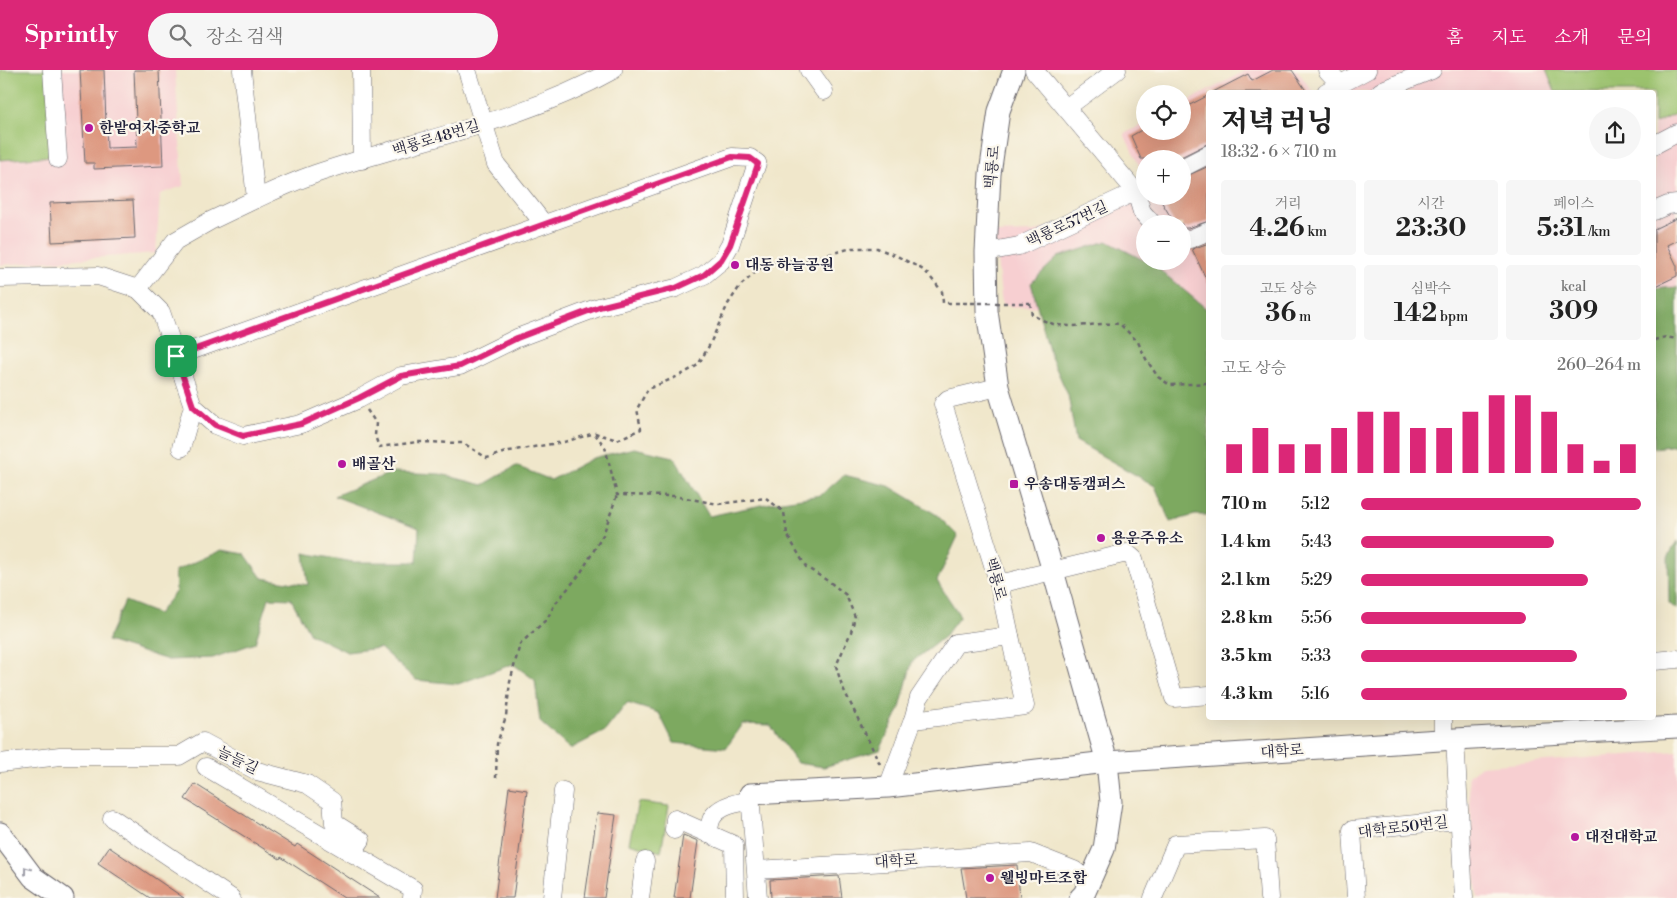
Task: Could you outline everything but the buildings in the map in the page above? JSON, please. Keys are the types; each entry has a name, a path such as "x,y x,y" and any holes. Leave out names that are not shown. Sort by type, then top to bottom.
{"main road":[{"name":"백룡로","path":"1014,70 999,111 990,174 986,252 987,311 998,387 1107,762 1111,802 1104,849 1084,890"},
{"name":"대학로","path":"751,798 1107,762 1449,740 1677,728"},
{"path":"0,833 33,877 63,898"}],"street":[{"path":"52,70 58,159"},
{"path":"242,70 256,199"},
{"path":"361,70 362,160"},
{"path":"467,70 496,164 544,224"},
{"name":"백룡로48번길","path":"138,289 175,241 210,221 256,199 314,174 518,114 558,98 614,70"},
{"path":"809,70 824,91"},
{"path":"1034,70 1136,185"},
{"path":"1066,108 1117,70"},
{"path":"1327,70 1334,89 1367,70"},
{"path":"1384,90 1432,70"},
{"path":"1656,144 1677,133"},
{"path":"1191,163 1206,156"},
{"path":"0,278 98,276 138,289 162,312 176,356 193,406 215,425 243,436 301,424 359,398 401,376 460,366 517,338 599,307 676,288 704,275 721,260 730,245 758,164 750,158 732,157 176,356"},
{"name":"백룡로57번길","path":"986,252 1019,246 1136,192"},
{"path":"1656,210 1668,205 1677,204"},
{"path":"1191,239 1206,232"},
{"name":"백룡로","path":"913,720 1025,706 999,584 943,404 948,399 998,387"},
{"path":"180,448 193,406"},
{"path":"999,584 1126,552 1134,559 1174,698 1206,695"},
{"path":"889,783 913,720 919,698 956,642 1010,636"},
{"path":"1656,661 1677,659"},
{"name":"대학로50번길","path":"1444,720 1449,740 1459,820 1464,898"},
{"name":"늘들길","path":"0,763 60,756 179,756 203,742 257,771 307,784 332,801 334,823 356,846"},
{"path":"206,767 356,846 413,889 412,898"},
{"path":"552,898 562,791"},
{"path":"708,834 712,818 724,807 751,798 758,898"},
{"path":"112,818 231,898"},
{"path":"674,830 675,819 734,845 734,898"},
{"name":"대학로50번길","path":"1356,898 1352,830 1459,820"},
{"path":"1153,898 1176,844 1265,839 1269,898"},
{"name":"대학로","path":"757,870 1031,852 1074,870 1084,890"},
{"path":"640,898 645,861"}],"path":[{"path":"359,398 376,423 375,436 379,447 417,442 463,443 487,458 509,450 564,442 594,433 617,440 641,429 637,409 648,389 681,375 698,364 709,346 728,304 740,286 759,269 779,260 804,261 852,248 877,248 900,257 925,271 942,291 944,303 1030,303 1032,315 1052,324 1074,326 1104,323 1120,324 1138,342 1158,378 1170,385 1206,383"},
{"path":"1656,340 1666,337 1677,339"},
{"path":"496,778 497,744 506,716 510,682 520,644 547,619 555,604 580,574 603,535 617,495 605,447 594,433"},
{"path":"617,495 674,496 718,504 766,498 784,512 787,534 806,568 831,583 846,595 855,617 851,632 836,666 842,686 889,783"}],"shaded area":[{"name":"한밭여자중학교","path":"0,70 175,70 183,186 160,194 156,253 0,265"},
{"path":"1247,70 1297,70 1312,90 1209,90"},
{"path":"1379,70 1677,70 1677,304 1656,304 1656,90 1341,90"},
{"path":"1206,92 1206,329 1044,306 1013,307 1002,304 994,233 1035,232 1136,199 1136,205 1191,205 1191,150 1136,150 1136,159 1124,134 1136,128 1136,140 1191,140 1191,100"},
{"name":"대전대학교","path":"1677,751 1677,898 1477,898 1468,776 1481,766"}],"green space":[{"path":"0,70 47,70 53,156 0,160"},
{"path":"1546,70 1677,70 1677,113 1656,123 1656,90 1554,90"},
{"path":"1107,241 1136,256 1136,270 1160,270 1206,308 1206,515 1195,515 1170,522 1155,486 1076,441 1068,395 1051,357 1031,283 1058,257"},
{"path":"1677,287 1677,445 1656,448 1656,289"},
{"path":"634,448 674,457 709,516 821,495 844,475 889,486 937,515 958,536 937,581 960,616 945,636 912,662 900,708 880,750 824,767 797,763 770,725 743,724 726,748 674,743 659,713 627,703 605,731 570,749 540,722 535,680 513,664 458,684 416,680 380,648 347,652 310,634 291,599 269,598 255,643 213,658 168,660 107,641 125,601 158,614 176,591 175,571 222,550 245,554 262,578 308,585 304,553 353,562 417,562 419,528 334,496 393,472 440,474 483,485 516,466 551,480 593,458"},
{"path":"1677,541 1677,610 1669,603 1668,557"},
{"path":"638,802 669,806 661,852 629,843"}],"place":[{"name":"한밭여자중학교","path":"89,128"},
{"name":"대동 하늘공원","path":"735,265"},
{"name":"배골산","path":"342,464"},
{"name":"우송대동캠퍼스","path":"1014,484"},
{"name":"용운주유소","path":"1101,538"},
{"name":"대전대학교","path":"1575,837"},
{"name":"웰빙마트조합","path":"990,878"}],"route":[{"path":"732,157 750,158 758,164 730,245 721,260 704,275 676,288 599,307 517,338 460,366 401,376 359,398 301,424 243,436 215,425 193,406 176,356 732,157"}]}
